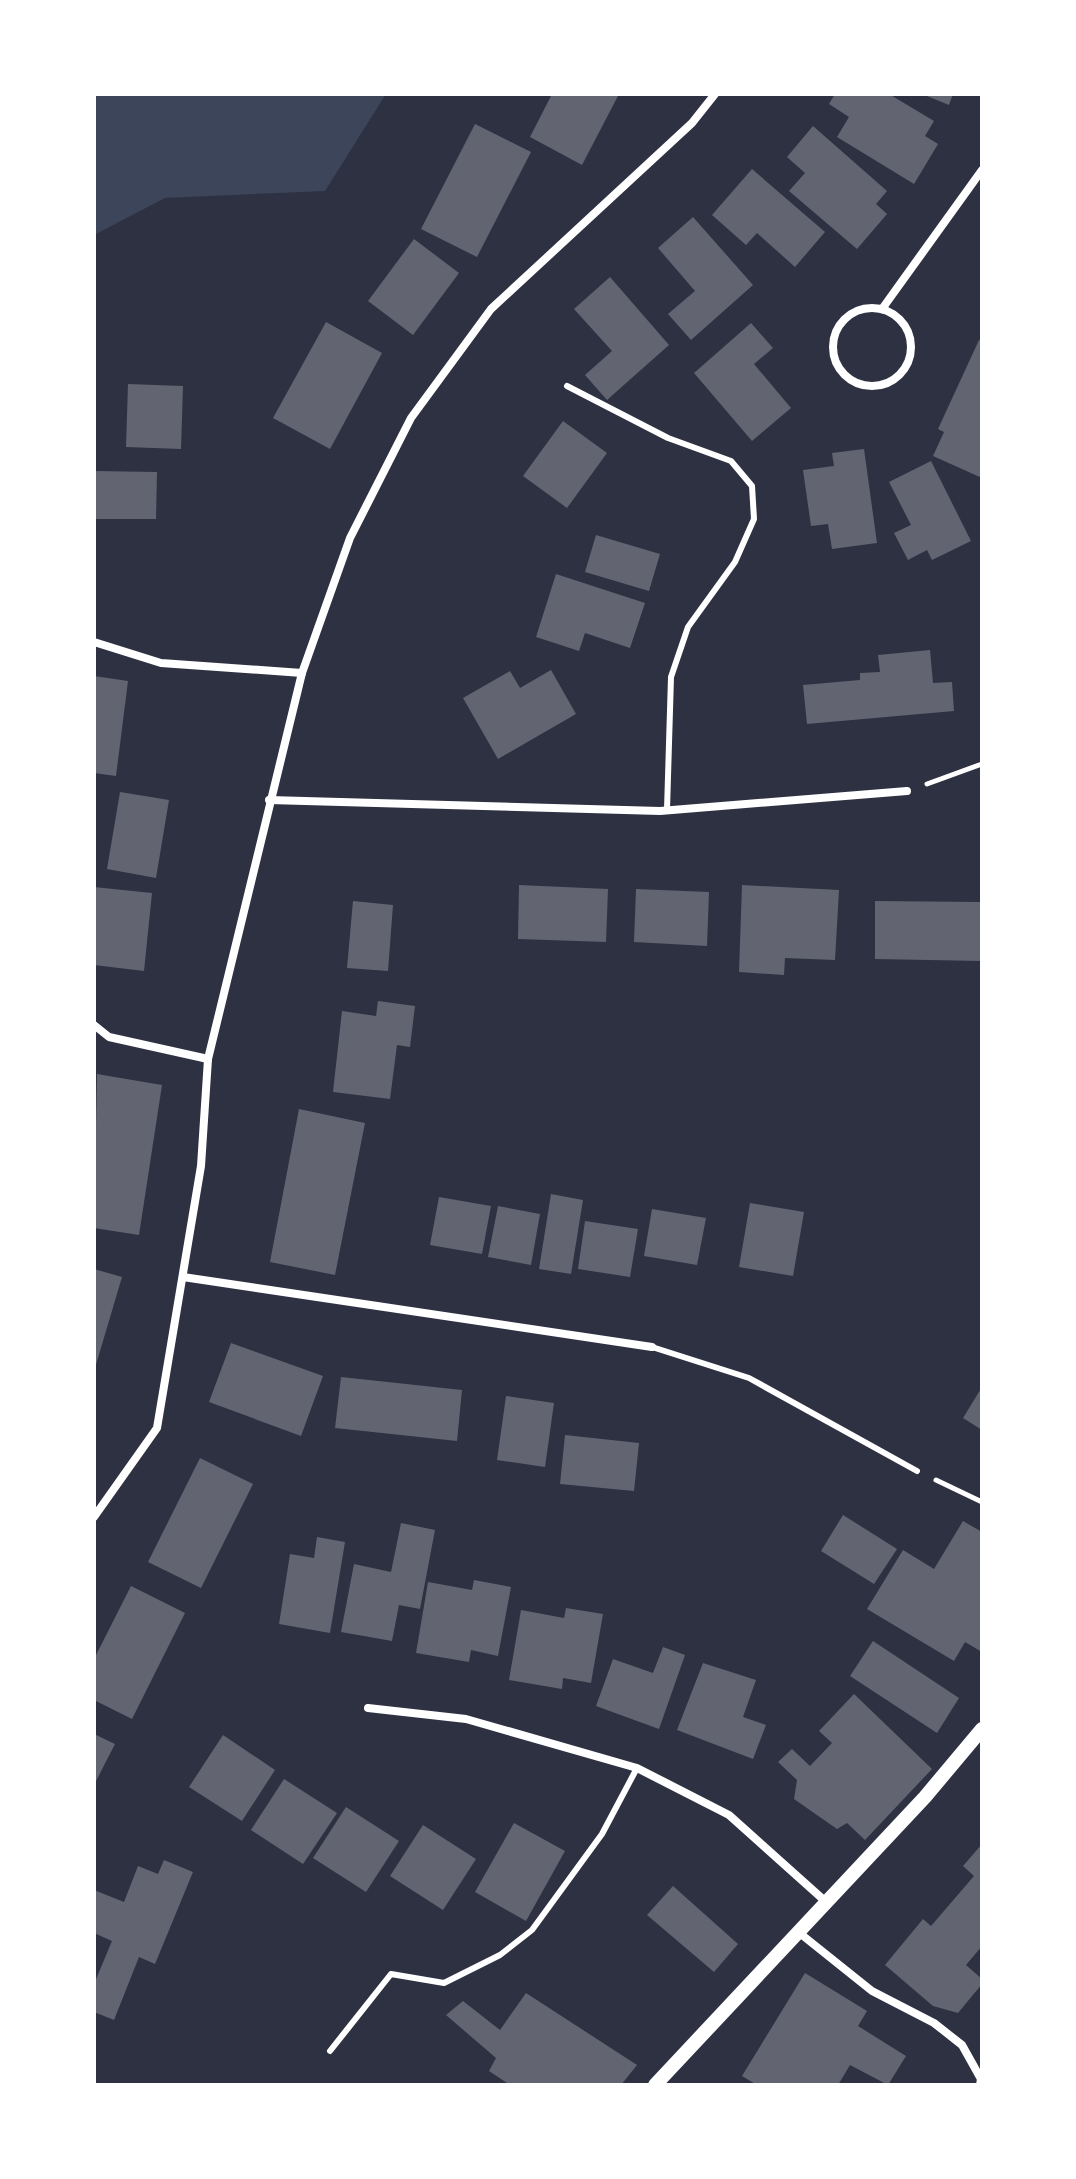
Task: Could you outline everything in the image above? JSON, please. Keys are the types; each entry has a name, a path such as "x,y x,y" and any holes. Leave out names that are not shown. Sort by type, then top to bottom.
{"street":[{"path":"94,1517 157,1428 201,1166 208,1059 302,673 350,538 411,418 491,309 692,123 715,94"},
{"path":"882,309 982,170"},
{"path":"882,309 903,322 912,345 910,357 897,378 886,384 861,385 839,369 832,343 844,319 855,311 882,309"},
{"path":"94,642 161,663 302,673"},
{"path":"269,800 543,810 667,810 907,791"},
{"path":"94,1025 109,1037 208,1059"},
{"path":"183,1277 652,1347"},
{"path":"368,1708 466,1719 637,1768 729,1815 825,1901"},
{"path":"655,2085 925,1797 982,1729"},
{"path":"797,1931 872,1991 934,2023 962,2045 981,2079 980,2085"}],"lane":[{"path":"567,386 668,438 731,461 752,486 754,519 735,562 688,627 671,677 667,810"},
{"path":"652,1347 749,1378 917,1471"},
{"path":"330,2051 391,1974 444,1983 500,1955 532,1930 602,1834 637,1768"}],"path":[{"path":"907,791 982,764"},
{"path":"917,1471 982,1502"}],"shaded area":[{"path":"94,94 386,94 325,191 165,198 94,235"}],"building":[{"path":"552,94 619,94 582,165 530,137"},
{"path":"835,94 889,94 934,121 925,136 938,144 914,184 837,137 849,117 829,104"},
{"path":"922,94 953,94 949,105"},
{"path":"475,124 531,152 477,257 421,229"},
{"path":"813,126 887,191 876,204 887,214 857,249 789,191 805,173 787,157"},
{"path":"752,169 825,232 795,267 757,233 746,245 712,215"},
{"path":"693,217 753,285 691,340 668,314 695,291 658,248"},
{"path":"414,239 459,273 413,335 368,301"},
{"path":"610,277 669,345 607,400 585,375 612,351 574,309"},
{"path":"326,322 382,353 330,449 273,418"},
{"path":"751,323 773,348 754,364 791,408 752,441 694,373"},
{"path":"979,340 982,341 982,478 933,456 944,432 938,429"},
{"path":"128,384 183,386 181,449 126,447"},
{"path":"563,421 607,453 567,508 523,476"},
{"path":"864,449 877,543 832,549 828,524 811,526 803,470 834,466 832,453"},
{"path":"931,461 971,541 932,560 927,550 908,560 894,533 911,525 889,482"},
{"path":"94,471 157,472 156,519 94,519"},
{"path":"596,535 660,554 649,591 585,572"},
{"path":"556,574 645,603 630,648 585,633 579,651 536,637"},
{"path":"930,650 933,683 952,682 954,711 807,724 803,685 860,680 860,673 880,672 878,655"},
{"path":"551,670 576,714 498,759 463,698 510,671 520,688"},
{"path":"94,676 128,681 116,776 94,773"},
{"path":"120,792 169,800 156,878 107,869"},
{"path":"519,885 608,889 606,942 518,939"},
{"path":"742,885 839,890 835,960 785,958 784,975 739,972"},
{"path":"94,887 152,893 144,971 94,965"},
{"path":"636,889 709,892 707,946 634,942"},
{"path":"353,901 393,905 388,971 347,968"},
{"path":"875,901 982,902 982,961 875,959"},
{"path":"378,1001 415,1006 410,1047 397,1045 390,1099 333,1092 342,1011 376,1016"},
{"path":"97,1074 162,1085 139,1235 94,1228"},
{"path":"299,1109 365,1123 335,1275 270,1262"},
{"path":"551,1194 583,1200 571,1274 539,1269"},
{"path":"439,1197 491,1206 482,1254 430,1245"},
{"path":"750,1203 804,1212 793,1276 739,1267"},
{"path":"498,1206 540,1214 531,1265 488,1257"},
{"path":"652,1209 706,1218 697,1265 644,1256"},
{"path":"585,1221 638,1229 630,1277 578,1269"},
{"path":"94,1269 122,1277 95,1368 94,1368"},
{"path":"231,1343 323,1376 301,1436 209,1402"},
{"path":"341,1377 462,1390 457,1441 335,1428"},
{"path":"982,1387 982,1430 963,1418"},
{"path":"506,1396 554,1403 545,1467 497,1460"},
{"path":"565,1435 639,1443 634,1491 560,1484"},
{"path":"200,1458 253,1484 201,1588 148,1562"},
{"path":"843,1515 897,1549 874,1584 821,1551"},
{"path":"963,1521 982,1532 982,1652 965,1642 954,1661 867,1609 903,1550 934,1569"},
{"path":"401,1523 435,1530 420,1609 399,1605 392,1641 341,1632 354,1564 391,1572"},
{"path":"317,1537 345,1542 330,1633 279,1624 290,1554 314,1558"},
{"path":"474,1580 511,1587 498,1656 471,1650 469,1662 416,1653 428,1582 472,1590"},
{"path":"131,1586 185,1613 132,1719 94,1700 94,1659"},
{"path":"566,1608 603,1614 591,1683 563,1678 562,1689 509,1680 521,1610 564,1618"},
{"path":"873,1641 959,1698 937,1733 850,1676"},
{"path":"663,1647 685,1655 659,1729 596,1706 613,1659 653,1673"},
{"path":"703,1663 756,1680 743,1717 766,1725 753,1759 677,1730"},
{"path":"854,1694 932,1769 865,1840 847,1823 837,1829 794,1799 797,1780 778,1762 792,1749 810,1766 832,1743 819,1731"},
{"path":"94,1734 115,1744 94,1785"},
{"path":"223,1735 275,1770 242,1821 189,1787"},
{"path":"284,1779 337,1813 303,1864 251,1830"},
{"path":"346,1807 399,1841 366,1892 313,1858"},
{"path":"514,1823 565,1851 526,1921 475,1892"},
{"path":"423,1825 476,1859 443,1910 390,1876"},
{"path":"982,1844 982,1946 966,1965 982,1979 982,1984 958,2013 933,2006 885,1965 923,1919 931,1926 974,1876 963,1866"},
{"path":"164,1860 193,1872 155,1964 139,1957 114,2020 94,2012 94,1984 112,1941 94,1933 94,1890 124,1902 138,1866 158,1874"},
{"path":"673,1886 738,1944 714,1972 647,1915"},
{"path":"805,1973 867,2011 858,2026 906,2056 888,2085 850,2065 838,2085 757,2085 742,2076"},
{"path":"526,1993 637,2065 621,2085 510,2085 489,2071 496,2058 446,2015 463,2001 500,2030"}]}
